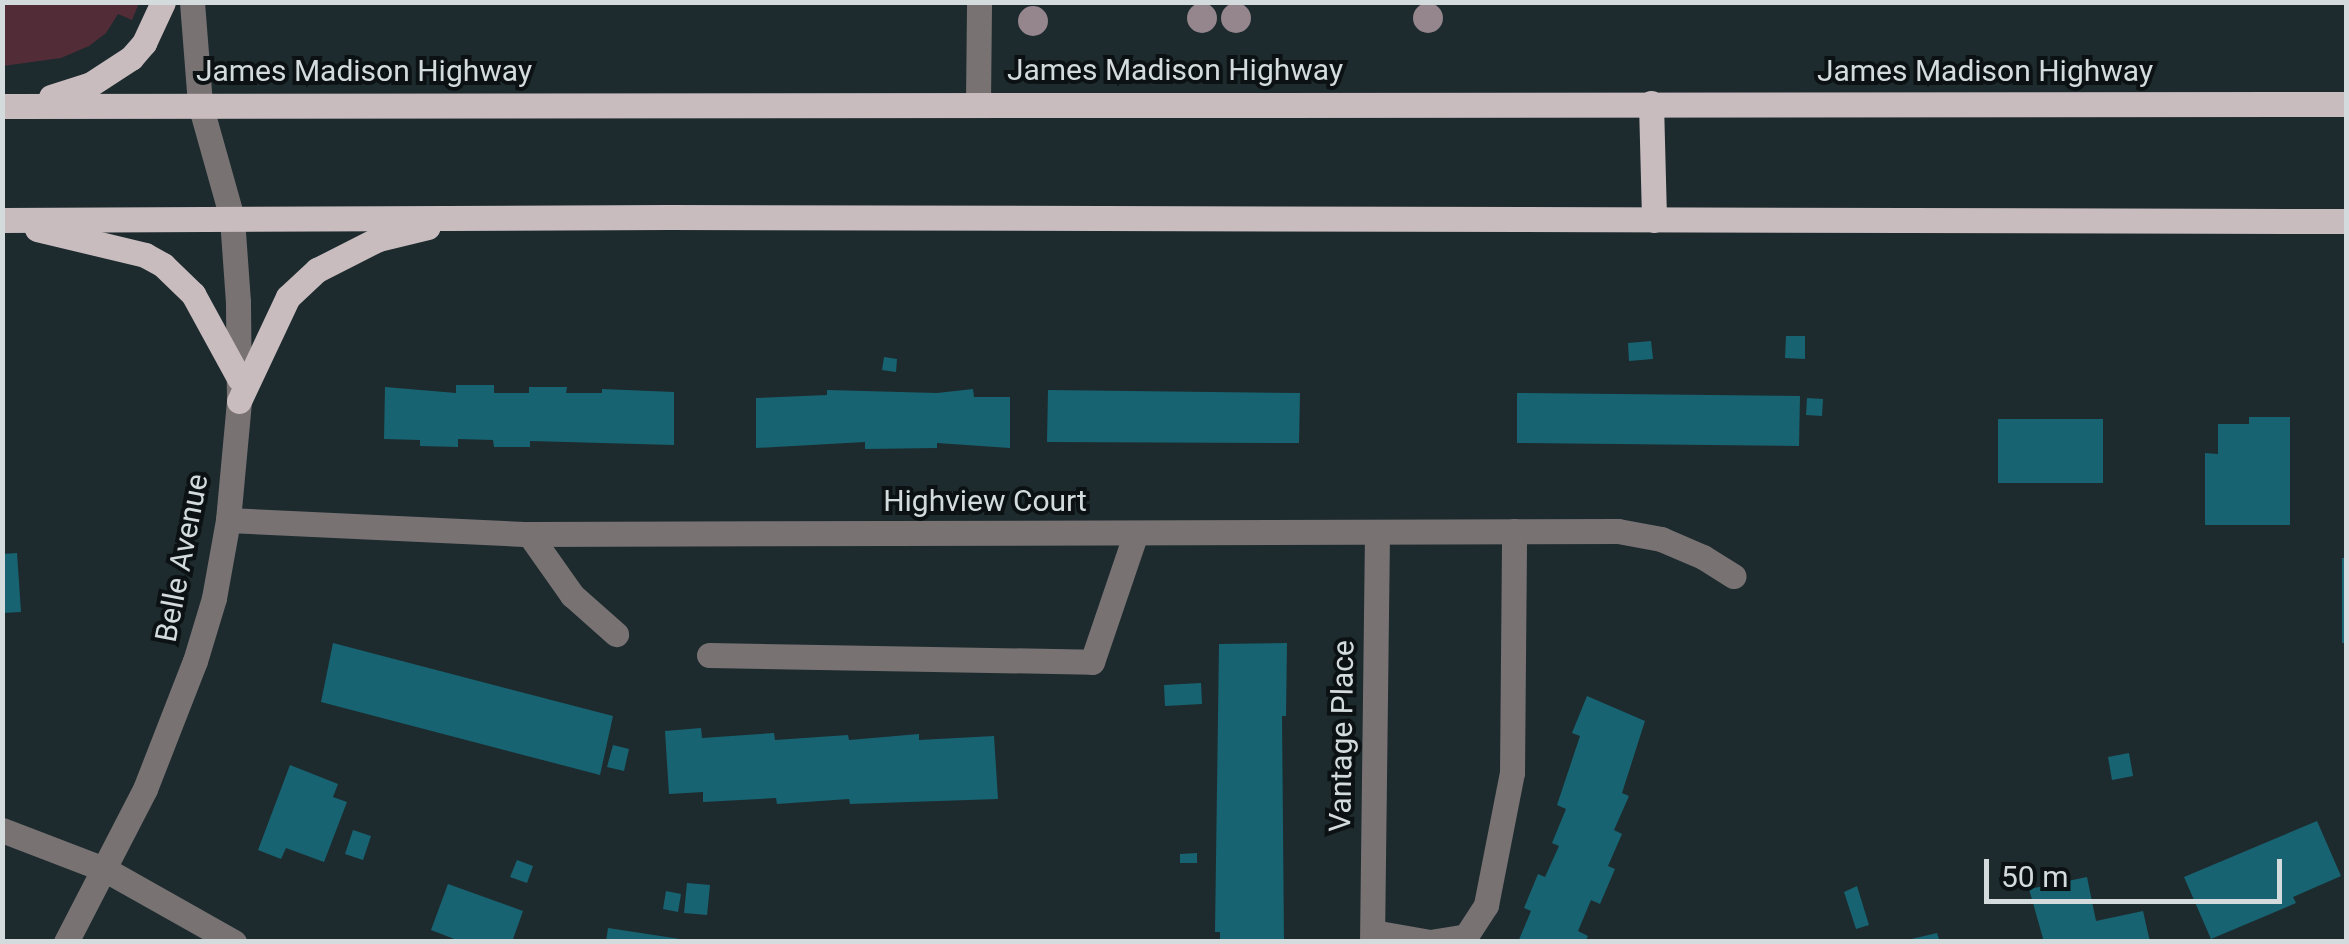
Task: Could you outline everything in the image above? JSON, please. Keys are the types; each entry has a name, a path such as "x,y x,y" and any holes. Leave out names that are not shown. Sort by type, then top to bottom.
{"main road":[{"path":"2,105 61,95 116,70 144,43 163,2"},
{"path":"1651,103 1654,220"},
{"name":"James Madison Highway","path":"2,105 2346,104"},
{"path":"239,389 288,298 316,270 378,239 470,217"},
{"path":"2,220 470,217 2346,221"},
{"path":"2,220 145,256 163,265 194,294 239,389"}],"street":[{"name":"Belle Avenue","path":"66,942 146,789 214,598 228,520 239,389 232,218 200,104 192,2"},
{"path":"978,2 978,102"},
{"name":"Highview Court","path":"228,520 529,534 1618,531 1662,539 1703,556 1733,576"},
{"name":"Vantage Place","path":"1372,937 1378,532"},
{"path":"1372,937 1430,942 1466,936 1486,905 1512,773 1514,532"},
{"path":"709,655 1092,662 1136,533"},
{"path":"529,534 572,595 616,634"},
{"path":"2,830 106,870 234,942"}],"shaded area":[{"path":"3,2 139,3 132,20 118,14 106,33 89,46 61,58 3,66"}],"building":[{"path":"1786,336 1805,336 1805,359 1785,358"},
{"path":"1651,341 1653,359 1629,361 1628,343"},
{"path":"884,357 897,359 896,372 882,370"},
{"path":"456,385 494,385 494,393 529,393 529,387 567,387 566,393 602,393 602,389 674,392 674,445 530,441 530,447 494,447 493,440 458,439 458,447 420,446 420,440 384,439 385,387 456,393"},
{"path":"973,389 974,397 1010,397 1010,448 937,443 937,448 865,449 865,442 756,448 756,398 827,395 827,390 937,393"},
{"path":"1048,390 1300,393 1299,443 1047,442"},
{"path":"1517,393 1800,396 1799,446 1517,443"},
{"path":"1807,398 1823,399 1822,416 1806,415"},
{"path":"2249,417 2290,417 2290,525 2205,525 2205,453 2218,454 2218,424 2249,424"},
{"path":"1998,419 2103,419 2103,483 1998,483"},
{"path":"17,553 21,612 2,613 2,554"},
{"path":"2342,558 2346,558 2346,643 2342,643"},
{"path":"333,643 613,716 600,775 321,702"},
{"path":"1287,643 1286,716 1282,716 1284,942 1220,942 1220,932 1215,932 1219,644"},
{"path":"1201,683 1202,704 1165,706 1164,685"},
{"path":"1587,696 1645,721 1622,793 1629,796 1614,830 1622,834 1608,866 1615,869 1600,904 1591,900 1578,931 1588,936 1585,942 1518,942 1531,911 1524,908 1538,874 1545,877 1559,846 1552,843 1566,809 1557,805 1580,736 1572,733"},
{"path":"701,728 702,738 774,733 775,740 848,735 849,740 919,734 919,740 994,736 998,799 850,804 849,799 777,804 776,798 703,802 703,792 669,794 665,731"},
{"path":"613,745 629,749 624,771 607,767"},
{"path":"2129,753 2133,776 2112,780 2108,757"},
{"path":"290,765 338,784 333,797 347,802 324,862 286,848 281,859 258,850"},
{"path":"2317,821 2341,876 2293,897 2296,903 2211,939 2184,877"},
{"path":"353,830 371,836 363,860 345,854"},
{"path":"1197,853 1197,863 1180,863 1180,854"},
{"path":"517,860 533,866 527,883 510,877"},
{"path":"2087,877 2096,921 2143,911 2150,942 2044,942 2029,889"},
{"path":"687,883 710,885 707,915 684,913"},
{"path":"448,884 523,911 512,942 462,942 431,930"},
{"path":"1857,886 1869,925 1856,929 1844,892"},
{"path":"666,891 681,894 678,912 663,909"},
{"path":"608,928 680,939 680,942 606,942"},
{"path":"1937,933 1940,942 1907,942 1907,940"}]}
